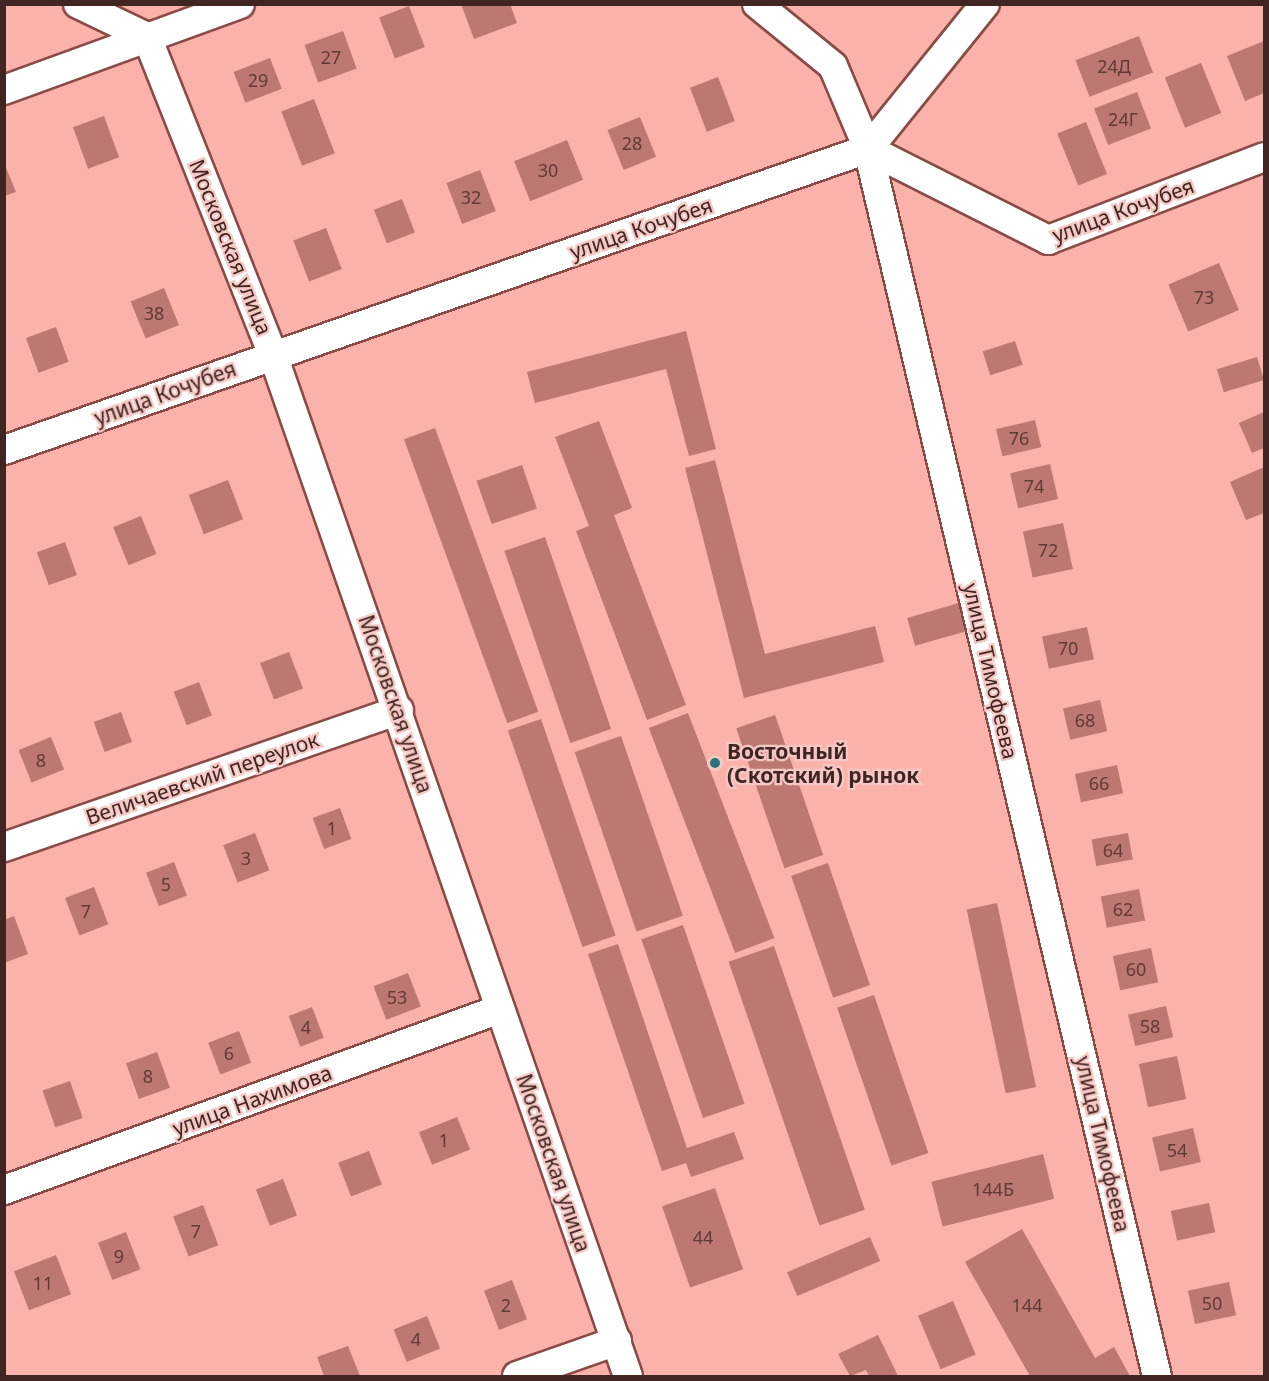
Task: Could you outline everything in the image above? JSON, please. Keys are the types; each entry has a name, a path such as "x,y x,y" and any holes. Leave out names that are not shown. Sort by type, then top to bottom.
{"street":[{"path":"78,4 147,37"},
{"path":"4,90 240,4"},
{"name":"улица Тимофеева","path":"758,4 833,66 868,149 1157,1377"},
{"path":"868,149 985,4"},
{"name":"Московская улица","path":"147,37 273,355 399,710 500,1010 628,1377"},
{"name":"улица Кочубея","path":"4,450 868,149 1048,240 1264,157"},
{"name":"Величаевский переулок","path":"4,847 399,710"},
{"name":"улица Нахимова","path":"4,1190 500,1010"},
{"path":"517,1377 616,1341"}],"building":[{"path":"461,4 510,4 517,23 474,39"},
{"path":"409,6 425,47 395,59 379,17"},
{"path":"343,31 357,69 318,83 304,45"},
{"path":"1139,36 1153,72 1089,97 1076,60"},
{"path":"1264,41 1264,93 1245,101 1227,56"},
{"path":"270,58 282,89 245,103 234,72"},
{"path":"1201,63 1221,113 1185,128 1165,78"},
{"path":"718,77 735,121 707,132 690,88"},
{"path":"1137,92 1151,128 1108,145 1094,108"},
{"path":"314,99 335,153 302,166 281,112"},
{"path":"104,116 119,157 88,169 73,127"},
{"path":"640,117 656,157 624,170 608,130"},
{"path":"1086,122 1107,174 1078,186 1057,134"},
{"path":"567,140 583,180 530,201 514,161"},
{"path":"4,163 16,192 4,196"},
{"path":"480,170 496,211 462,224 446,183"},
{"path":"402,199 415,233 387,243 374,210"},
{"path":"326,228 342,269 309,282 293,241"},
{"path":"1219,263 1239,310 1188,331 1168,284"},
{"path":"164,288 179,325 146,339 131,301"},
{"path":"56,327 69,362 39,373 26,338"},
{"path":"686,331 716,449 689,456 666,369 535,403 527,372"},
{"path":"1015,341 1023,365 990,375 983,352"},
{"path":"1257,357 1264,380 1224,392 1217,369"},
{"path":"1264,412 1264,448 1252,453 1239,423"},
{"path":"1035,420 1041,447 1002,456 996,429"},
{"path":"599,421 632,508 614,515 686,705 647,720 576,531 589,526 555,437"},
{"path":"435,428 538,712 507,723 404,439"},
{"path":"715,460 765,654 875,626 884,662 744,698 685,468"},
{"path":"1050,464 1058,499 1018,508 1010,473"},
{"path":"522,465 537,508 492,524 477,481"},
{"path":"1264,467 1264,513 1246,520 1230,482"},
{"path":"228,480 243,519 204,534 189,495"},
{"path":"141,516 156,554 129,565 113,527"},
{"path":"1063,523 1073,569 1033,577 1023,532"},
{"path":"545,537 611,729 570,743 504,551"},
{"path":"65,542 77,575 49,585 37,552"},
{"path":"959,603 967,631 915,646 907,618"},
{"path":"1087,627 1094,659 1049,669 1042,637"},
{"path":"289,652 303,688 274,700 260,663"},
{"path":"199,682 212,716 187,725 174,692"},
{"path":"1100,700 1107,731 1070,740 1063,709"},
{"path":"121,712 132,742 105,752 94,722"},
{"path":"688,713 774,938 735,953 649,728"},
{"path":"775,715 823,855 784,868 736,728"},
{"path":"541,719 616,936 582,947 508,730"},
{"path":"621,736 683,916 637,932 575,752"},
{"path":"51,737 64,769 32,783 19,750"},
{"path":"1117,765 1123,793 1081,802 1075,774"},
{"path":"340,808 351,839 324,849 313,818"},
{"path":"255,833 269,870 238,883 223,845"},
{"path":"1128,833 1133,860 1096,866 1092,839"},
{"path":"174,862 187,896 159,906 146,873"},
{"path":"828,863 870,985 833,998 791,876"},
{"path":"94,887 108,924 79,935 65,898"},
{"path":"1139,889 1145,920 1107,928 1101,896"},
{"path":"997,903 1036,1087 1006,1093 967,909"},
{"path":"14,916 28,954 4,963 4,920"},
{"path":"683,925 745,1104 703,1118 641,939"},
{"path":"618,944 687,1148 734,1132 744,1159 691,1177 686,1163 662,1171 588,954"},
{"path":"774,946 865,1210 819,1225 729,962"},
{"path":"1151,948 1158,982 1120,990 1113,956"},
{"path":"408,973 421,1007 386,1020 373,986"},
{"path":"874,995 928,1153 891,1166 837,1008"},
{"path":"1166,1006 1173,1037 1135,1046 1128,1015"},
{"path":"312,1007 324,1038 300,1047 289,1016"},
{"path":"239,1031 251,1063 220,1075 208,1043"},
{"path":"157,1052 170,1088 139,1099 126,1063"},
{"path":"1177,1056 1186,1099 1148,1107 1139,1064"},
{"path":"70,1081 83,1118 55,1127 43,1090"},
{"path":"457,1117 470,1149 432,1165 419,1132"},
{"path":"1193,1128 1201,1162 1160,1172 1152,1137"},
{"path":"369,1151 382,1185 351,1196 338,1163"},
{"path":"1043,1154 1054,1199 943,1226 931,1182"},
{"path":"283,1179 297,1215 270,1226 256,1189"},
{"path":"715,1188 743,1269 690,1288 662,1206"},
{"path":"1209,1203 1215,1232 1177,1240 1171,1211"},
{"path":"203,1205 218,1245 189,1257 173,1216"},
{"path":"1022,1229 1095,1358 1114,1347 1130,1376 1030,1376 965,1262"},
{"path":"126,1232 140,1269 112,1280 98,1243"},
{"path":"870,1237 880,1261 797,1296 787,1272"},
{"path":"56,1255 71,1294 29,1310 14,1271"},
{"path":"512,1280 527,1319 499,1330 484,1291"},
{"path":"1229,1282 1236,1315 1195,1324 1188,1291"},
{"path":"953,1301 976,1354 941,1369 918,1316"},
{"path":"427,1316 440,1348 407,1362 394,1329"},
{"path":"878,1335 898,1376 869,1376 866,1370 850,1376 838,1354"},
{"path":"348,1346 360,1376 324,1376 317,1357"}],"place":[{"name":"Восточный (Скотский) рынок","path":"715,763"}]}
